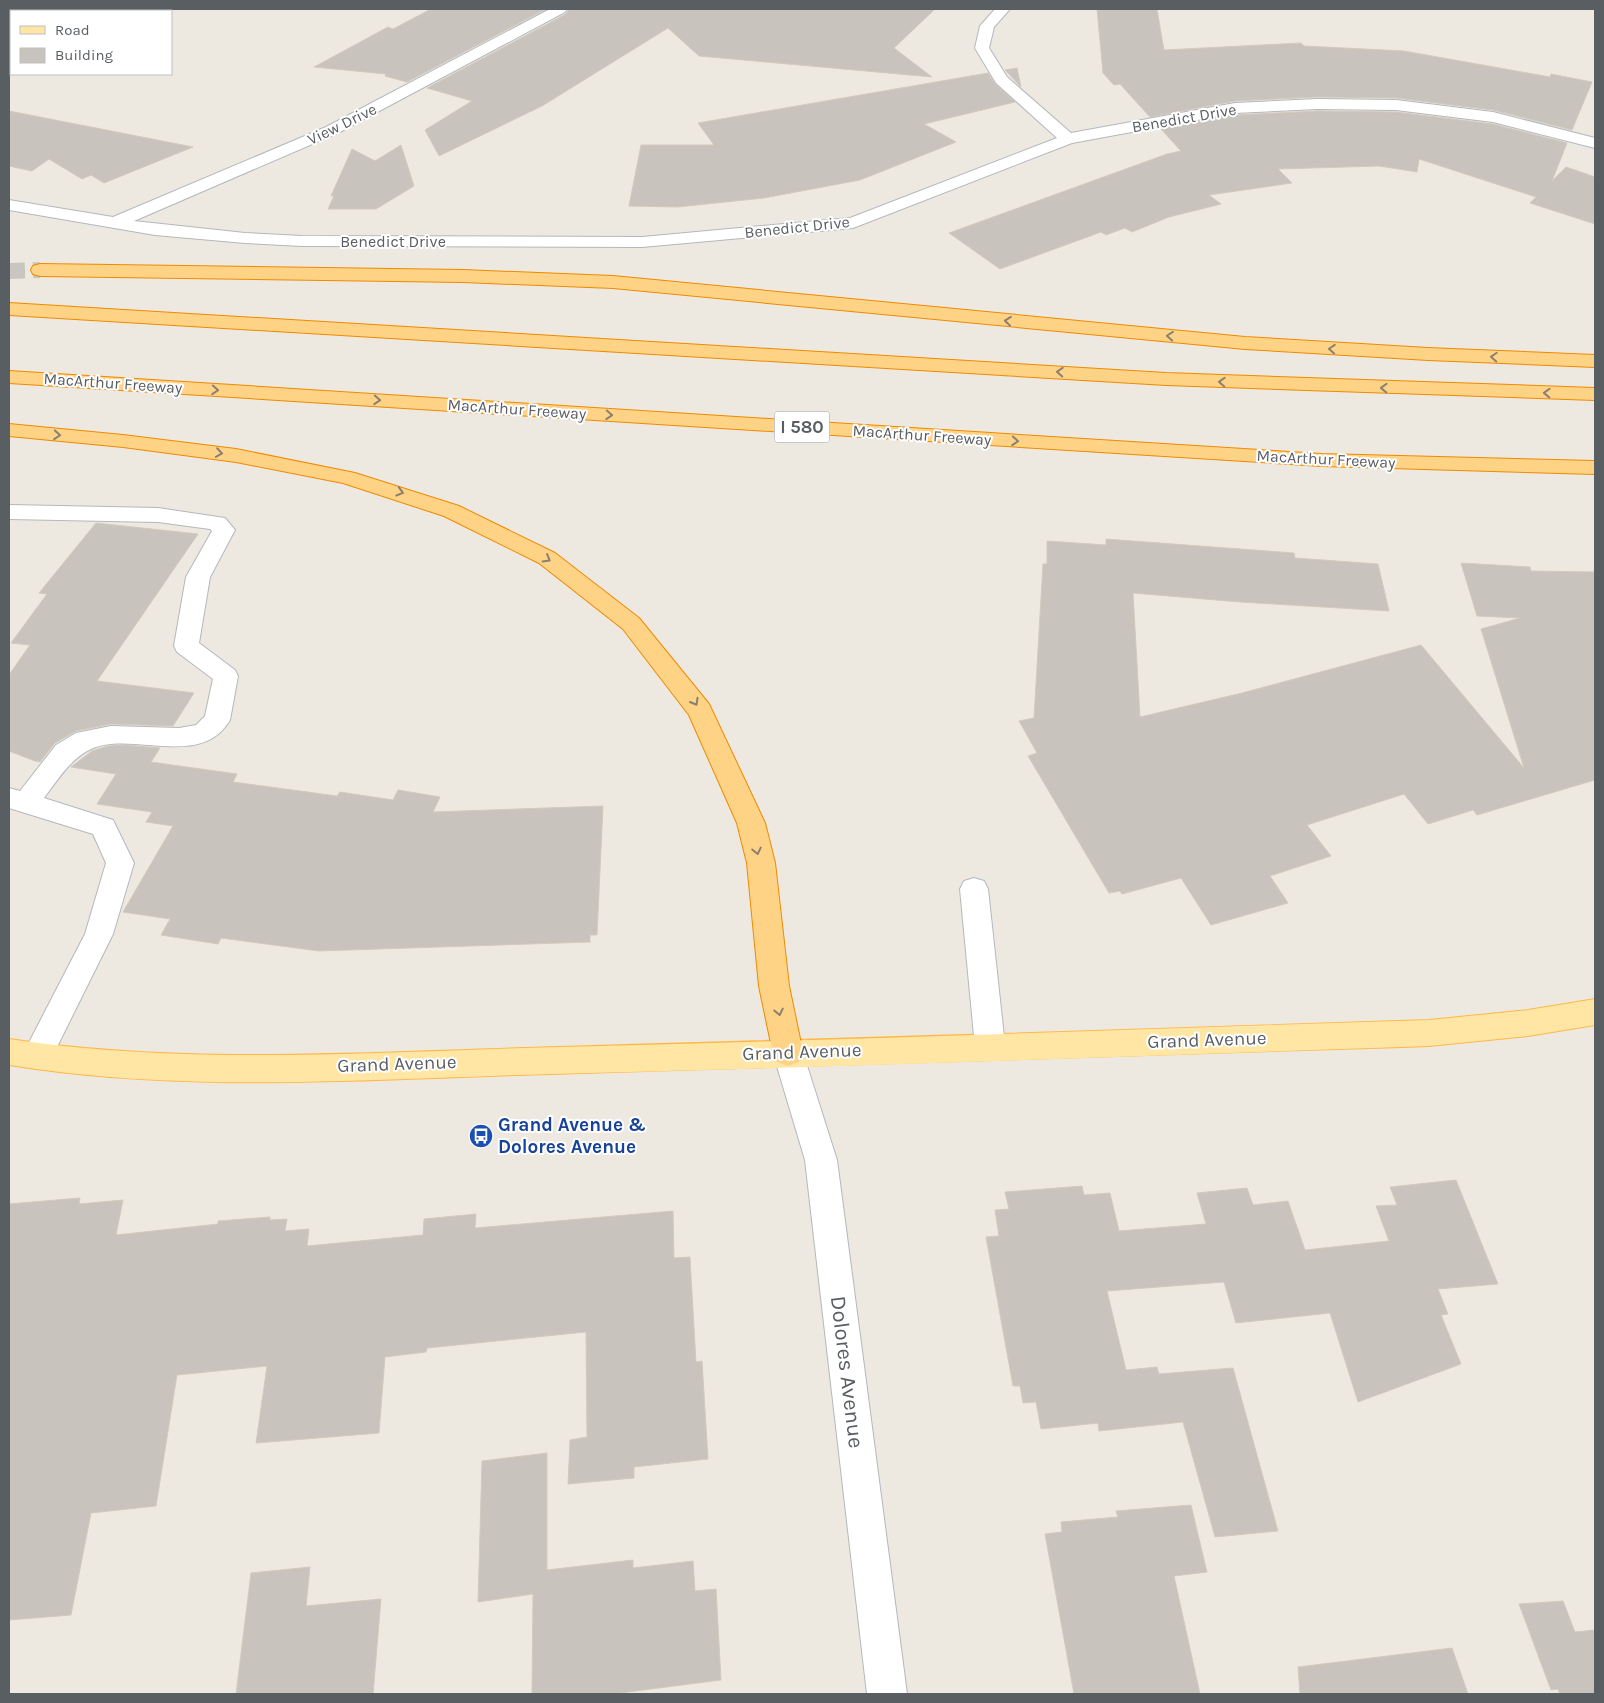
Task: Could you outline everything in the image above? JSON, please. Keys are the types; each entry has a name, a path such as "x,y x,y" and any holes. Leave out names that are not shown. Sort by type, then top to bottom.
{"highway":[{"path":"40,270 463,276 604,282 1245,343 1418,354 1595,361"},
{"path":"9,309 1166,379 1301,386 1595,394"},
{"name":"MacArthur Freeway","path":"9,377 1322,460 1595,468"},
{"path":"9,430 88,437 236,456 353,478 411,495 463,514 512,538 562,567 610,602 656,648 693,698 726,759 752,824 768,901 774,987 788,1053"}],"main road":[{"name":"Grand Avenue","path":"23,1054 69,1061 168,1068 269,1068 1429,1032 1528,1023 1595,1012"}],"street":[{"name":"View Drive","path":"115,223 332,130 560,9"},
{"path":"1003,9 987,26 982,48 1001,80 1068,139"},
{"name":"Benedict Drive","path":"9,205 115,223 202,235 302,241 642,242 853,223 1068,139 1235,108 1317,104 1396,105 1493,117 1595,144"},
{"path":"9,512 158,515 217,523 224,530 198,577 186,646 226,676 217,720 204,733 179,737 110,735 86,740 65,752 17,800 103,827 120,863 99,934 23,1054"},
{"path":"974,889 990,1046"},
{"name":"Dolores Avenue","path":"788,1053 820,1160 887,1694"}],"building":[{"path":"431,9 546,9 407,82 385,76 386,74 314,67 388,27 393,29"},
{"path":"569,9 935,9 894,48 932,77 699,56 668,28 542,106 439,156 425,130 472,101 427,88 566,14"},
{"path":"1097,9 1157,9 1164,50 1301,43 1304,46 1404,51 1550,77 1551,74 1592,82 1572,130 1493,110 1396,98 1317,97 1235,101 1150,117 1120,84 1114,85 1103,73"},
{"path":"1017,68 1021,87 1005,70"},
{"path":"988,73 995,84 1015,102 924,124 956,142 860,180 764,198 678,207 629,206 641,145 714,145 698,123"},
{"path":"9,111 193,147 104,183 91,175 82,179 49,159 32,171 9,166"},
{"path":"1317,111 1396,112 1493,124 1567,143 1552,181 1566,167 1595,177 1595,224 1530,203 1536,197 1419,159 1417,172 1379,166 1278,169 1292,183 1209,195 1221,204 1169,217 1132,232 1125,228 1106,235 1101,232 1000,269 949,233 1167,154 1181,151 1161,129 1235,115"},
{"path":"401,145 414,186 376,209 328,209 334,196 331,196 352,149 375,161"},
{"path":"96,523 198,534 97,681 194,693 173,726 111,724 76,731 55,743 40,762 35,761 9,751 9,675 30,645 11,643 47,594 39,593"},
{"path":"1106,539 1294,553 1295,558 1378,564 1389,611 1133,593 1140,717 1242,693 1421,645 1524,768 1481,629 1520,618 1477,616 1461,563 1530,567 1531,571 1595,572 1595,780 1477,815 1473,810 1428,824 1404,794 1307,825 1331,856 1270,876 1288,903 1211,925 1181,878 1122,894 1120,891 1109,893 1028,756 1037,753 1019,721 1034,718 1043,564 1047,564 1047,541 1106,545"},
{"path":"126,745 160,748 151,762 237,774 233,782 337,796 340,792 393,800 398,790 440,797 433,812 603,806 597,935 590,935 590,942 319,951 221,938 218,944 161,935 170,919 123,912 173,826 146,822 152,812 97,804 116,774 71,767 92,751 108,746"},
{"path":"1456,1180 1498,1284 1438,1289 1448,1314 1441,1315 1461,1364 1358,1402 1330,1313 1236,1323 1224,1282 1107,1291 1126,1370 1157,1367 1159,1374 1233,1368 1278,1531 1215,1537 1183,1422 1099,1431 1098,1423 1041,1429 1036,1402 1023,1403 1020,1386 1013,1386 986,1237 999,1236 995,1210 1009,1209 1005,1192 1082,1186 1084,1195 1110,1193 1119,1231 1206,1224 1197,1193 1247,1188 1253,1205 1288,1201 1305,1250 1389,1241 1376,1206 1397,1205 1390,1187"},
{"path":"80,1198 79,1204 123,1200 116,1235 218,1224 218,1221 270,1217 270,1220 287,1219 285,1231 309,1229 307,1246 423,1235 424,1219 476,1214 475,1228 673,1211 674,1258 690,1257 696,1362 702,1361 708,1459 634,1467 634,1478 568,1484 570,1440 587,1437 586,1332 427,1348 426,1352 385,1357 379,1433 256,1443 267,1366 177,1375 156,1506 91,1513 71,1615 9,1620 9,1204"},
{"path":"547,1453 547,1570 633,1560 633,1568 693,1561 695,1591 716,1589 721,1680 612,1694 532,1694 533,1594 478,1602 482,1461"},
{"path":"1191,1505 1207,1572 1174,1576 1200,1694 1074,1694 1045,1534 1062,1532 1061,1522 1118,1517 1116,1511"},
{"path":"310,1567 306,1606 381,1599 373,1694 236,1694 251,1573"},
{"path":"1563,1601 1575,1632 1595,1630 1595,1694 1560,1694 1558,1689 1551,1690 1519,1604"},
{"path":"1452,1648 1468,1694 1300,1694 1298,1667"}],"tunnel":[{"path":"9,271 40,270"}],"place":[{"name":"Grand Avenue & Dolores Avenue","path":"481,1136"}]}
